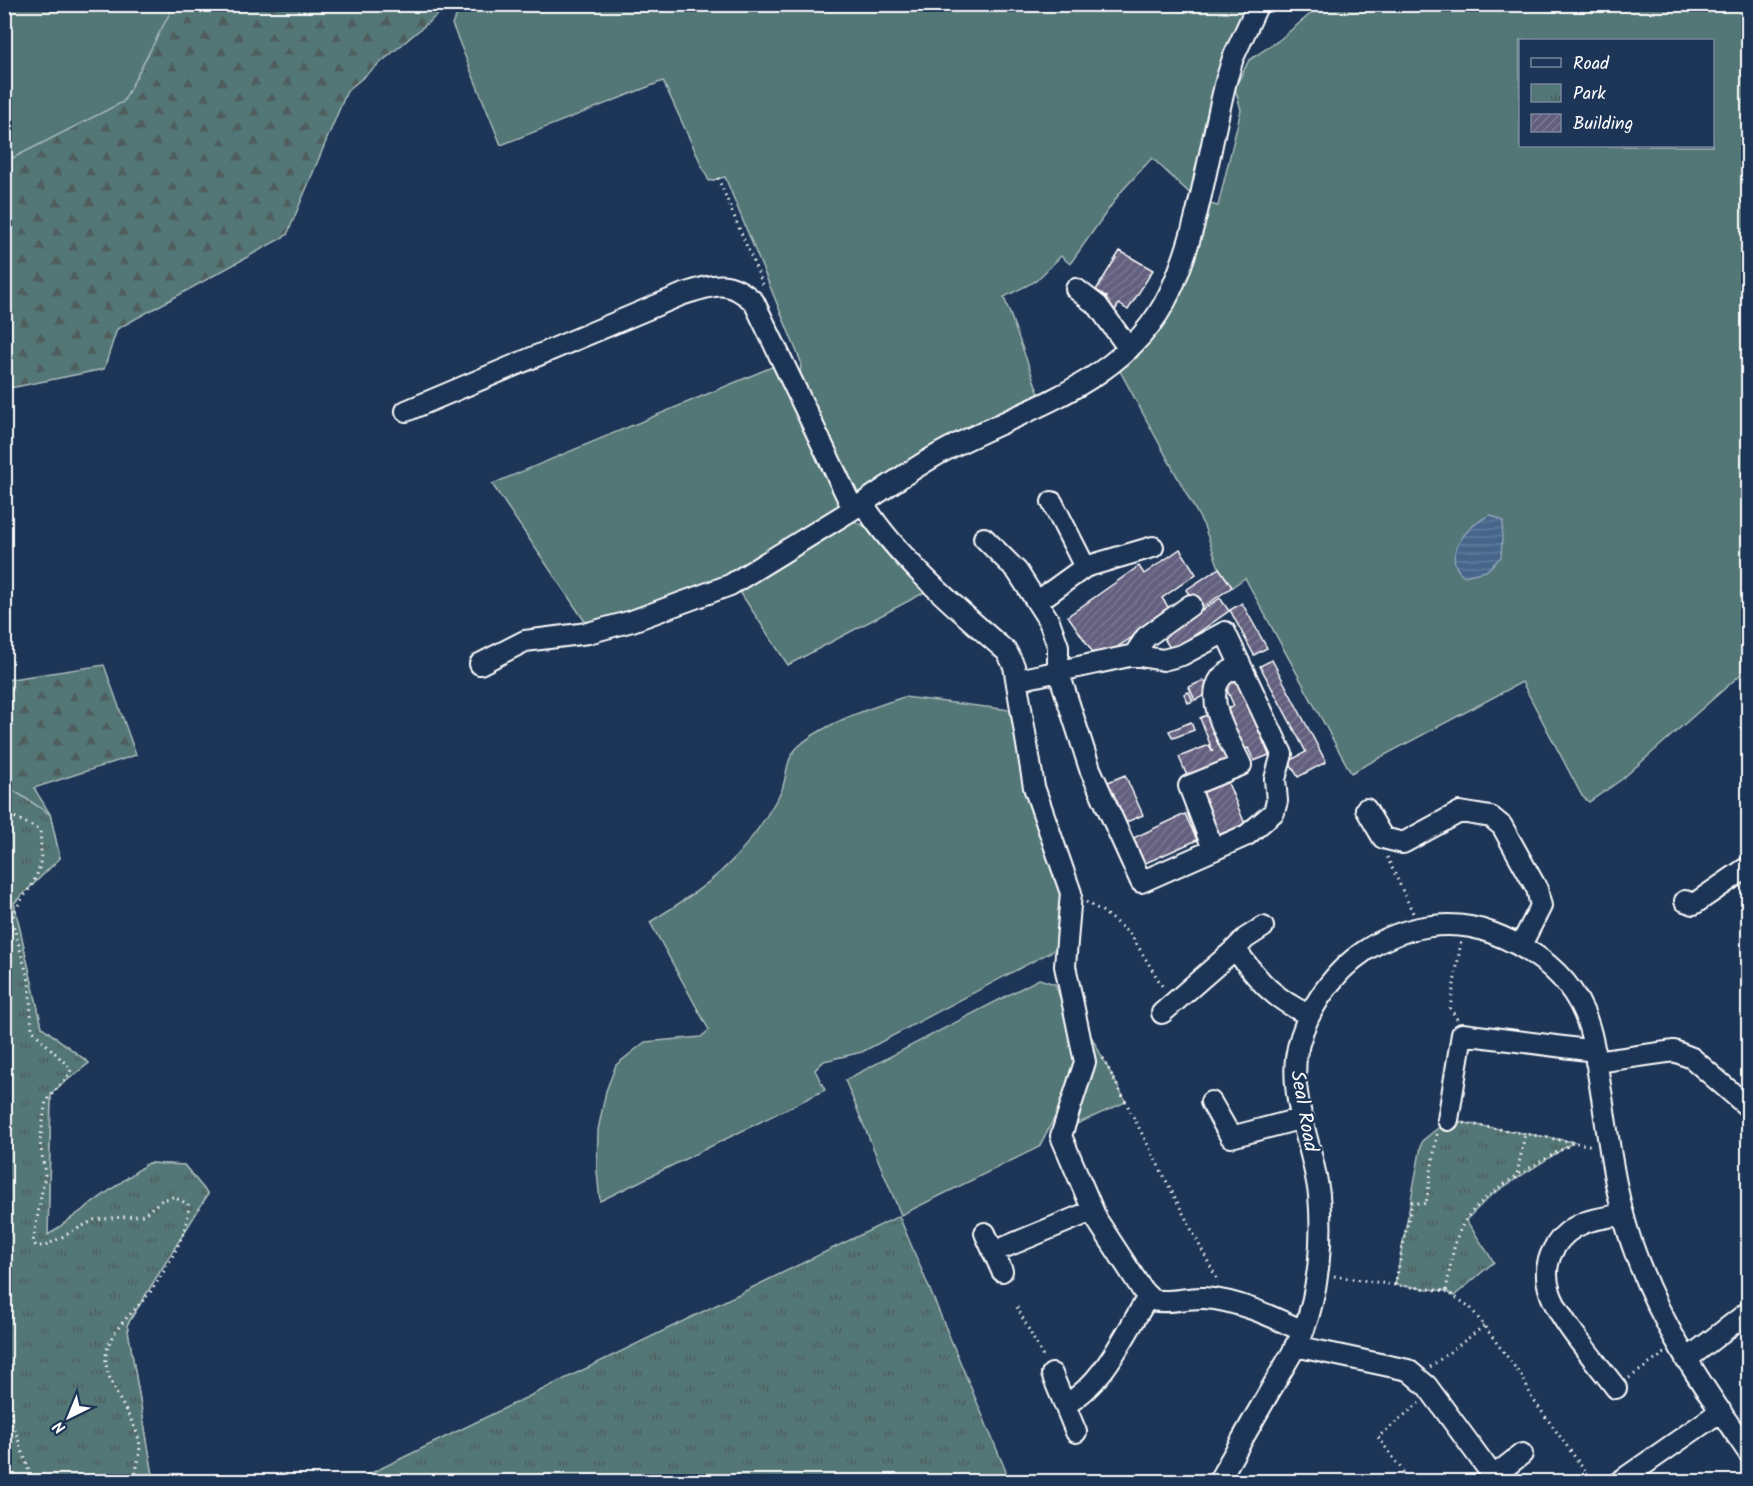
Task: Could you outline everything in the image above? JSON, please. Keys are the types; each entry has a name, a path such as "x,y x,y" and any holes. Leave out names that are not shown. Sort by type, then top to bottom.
{"street":[{"path":"480,664 525,641 588,633 632,621 707,595 740,579 944,451 1091,380 1129,349 1157,316 1183,261 1228,73 1258,4"},
{"path":"406,411 681,295 723,284 735,287 754,302 858,506 920,571 1007,652 1018,680 1034,787 1071,893 1065,966 1084,1062 1080,1083 1061,1131 1064,1144 1092,1211 1148,1297 1158,1301 1204,1298 1228,1302 1271,1316 1299,1339 1408,1370 1418,1377 1432,1393 1490,1479 1522,1454"},
{"path":"1076,289 1098,306 1129,349"},
{"path":"1052,502 1085,567"},
{"path":"984,538 1017,571 1038,600 1049,621 1058,646 1058,670 1090,770 1141,882 1247,835 1274,812 1277,801 1275,779 1282,754 1225,632 1182,655 1163,660 1134,655 1058,670 1018,680"},
{"path":"1038,600 1085,567 1153,547"},
{"path":"1134,655 1146,637 1191,605"},
{"path":"1213,849 1189,786 1241,765 1215,704 1215,687 1222,675 1240,666"},
{"path":"1366,809 1383,838 1403,843 1460,812 1491,817 1502,826 1538,889 1541,906 1521,945"},
{"path":"1685,902 1694,904 1749,867"},
{"name":"Seal Road","path":"1218,1482 1299,1339 1316,1273 1320,1242 1319,1197 1313,1158 1297,1089 1296,1058 1309,1015 1335,978 1365,951 1400,932 1439,924 1482,929 1521,945 1545,962 1565,983 1584,1012 1595,1057 1622,1214 1636,1257 1663,1322 1681,1353 1749,1452"},
{"path":"1168,1008 1246,938 1263,927"},
{"path":"1236,949 1268,990 1282,1002 1309,1015"},
{"path":"1448,1120 1462,1034 1595,1057 1674,1052 1692,1058 1749,1107"},
{"path":"1211,1102 1231,1137 1303,1118"},
{"path":"993,1251 1092,1211"},
{"path":"1616,1388 1561,1312 1550,1292 1546,1267 1551,1251 1562,1236 1585,1222 1622,1214"},
{"path":"985,1233 1002,1271"},
{"path":"1065,1406 1084,1392 1102,1372 1148,1297"},
{"path":"1681,1353 1749,1312"},
{"path":"1052,1374 1076,1432"},
{"path":"1619,1482 1720,1411"}],"path":[{"path":"718,178 767,295"},
{"path":"4,812 40,830 42,859 35,879 13,912 12,921 29,981 32,1030 70,1069 46,1101 40,1142 45,1174 33,1242 36,1246 45,1246 103,1218 143,1215 162,1200 173,1197 188,1204 190,1214 173,1256 151,1291 123,1322 106,1352 110,1379 139,1440 135,1482"},
{"path":"1383,838 1381,847 1420,928"},
{"path":"1071,893 1102,911 1131,935 1152,972 1168,1008"},
{"path":"1462,1034 1450,1008 1464,926"},
{"path":"1100,1052 1228,1302"},
{"path":"1395,1285 1412,1202 1426,1204 1436,1135 1448,1120 1609,1148"},
{"path":"1516,1179 1525,1134"},
{"path":"1446,1291 1456,1241 1462,1226 1473,1210 1491,1194 1574,1142"},
{"path":"1316,1273 1446,1291 1470,1307 1523,1378 1532,1398 1593,1482"},
{"path":"1017,1307 1052,1374"},
{"path":"1418,1377 1484,1326"},
{"path":"1616,1388 1681,1353"},
{"path":"4,1376 13,1425 28,1467 30,1482"},
{"path":"1411,1482 1378,1437 1432,1393"}],"green space":[{"path":"463,4 1252,5 1196,199 1152,158 1120,193 1070,264 1061,256 1036,281 1004,297 1040,397 857,498 800,379 801,362 725,177 709,181 663,81 501,145 452,24"},
{"path":"5,5 297,5 5,187"},
{"path":"174,5 449,5 347,91 287,235 117,329 104,369 5,389 5,162 123,102"},
{"path":"1321,5 1748,5 1748,668 1621,780 1589,802 1582,796 1522,682 1351,773 1245,578 1232,587 1219,568 1204,526 1120,371 1145,344 1206,203 1218,206 1241,110 1235,88 1249,60 1278,41"},
{"path":"779,364 842,498 839,507 718,582 588,626 492,484"},
{"path":"852,520 866,527 929,590 788,665 738,589"},
{"path":"104,665 136,755 34,788 50,814 60,858 14,903 42,1027 89,1063 51,1093 48,1235 148,1163 184,1165 208,1194 127,1325 154,1481 5,1482 5,680"},
{"path":"904,697 1010,710 1029,804 1060,884 1058,948 862,1052 824,1061 815,1070 825,1090 600,1201 597,1172 598,1130 606,1091 616,1065 645,1042 701,1037 709,1030 650,922 689,897 736,857 781,793 790,759 800,745 836,723"},
{"path":"5,785 50,814 60,858 14,903 42,1027 89,1063 51,1093 48,1235 148,1163 184,1165 208,1194 127,1325 154,1481 5,1481"},
{"path":"1039,979 1055,984 1070,1024 1076,1051 1074,1071 1068,1092 1039,1147 901,1215 845,1080"},
{"path":"1073,1002 1126,1102 1061,1131 1077,1091"},
{"path":"1448,1120 1574,1142 1491,1195 1466,1220 1494,1262 1454,1296 1446,1291 1395,1285 1422,1141"},
{"path":"899,1216 1010,1481 355,1481"}],"water":[{"path":"1491,515 1503,521 1501,557 1486,571 1464,576 1457,568 1454,559 1456,550 1466,532"}],"building":[{"path":"1120,251 1153,270 1128,310 1119,304 1114,312 1102,304 1107,297 1096,290"},
{"path":"1180,549 1196,574 1162,598 1171,611 1098,660 1068,616 1139,566 1144,574"},
{"path":"1219,568 1232,587 1200,609 1186,590"},
{"path":"1220,598 1229,611 1172,651 1163,637"},
{"path":"1242,603 1267,648 1254,655 1230,610"},
{"path":"1272,660 1326,762 1298,777 1289,761 1306,752 1260,666"},
{"path":"1237,679 1269,755 1254,761 1248,748 1240,751 1223,711 1234,706 1225,685"},
{"path":"1204,680 1210,693 1195,700 1189,687"},
{"path":"1189,692 1193,701 1188,703 1184,694"},
{"path":"1211,713 1230,761 1188,778 1179,757 1209,745 1213,752 1200,718"},
{"path":"1191,722 1194,730 1173,738 1169,731"},
{"path":"1125,775 1143,815 1124,823 1106,783"},
{"path":"1226,778 1245,824 1216,836 1201,800 1205,798 1201,788"},
{"path":"1185,814 1197,840 1141,865 1129,840"}],"waterway":[{"path":"4,1459 12,1482"}]}
